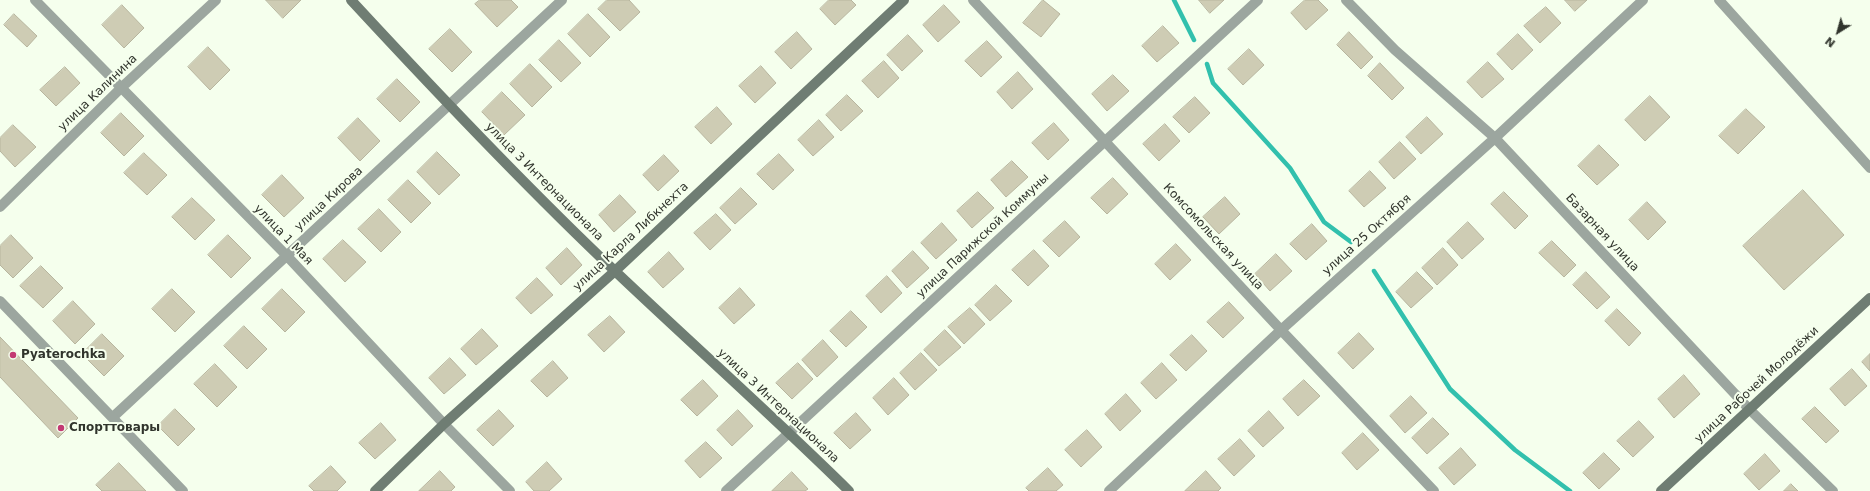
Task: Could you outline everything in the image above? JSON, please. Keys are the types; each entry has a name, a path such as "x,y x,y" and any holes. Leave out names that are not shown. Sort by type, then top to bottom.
{"main road":[{"name":"улица 3 Интернационала","path":"351,0 449,106 615,271 789,432 849,491"},
{"name":"улица Карла Либкнехта","path":"375,491 444,424 615,271 904,0"},
{"name":"улица Рабочей Молодёжи","path":"1661,491 1870,298"}],"street":[{"name":"улица 1 Мая","path":"35,0 287,256 444,424 510,491"},
{"name":"улица Калинина","path":"0,207 121,88 216,0"},
{"name":"улица Кирова","path":"113,417 562,0"},
{"name":"Комсомольская улица","path":"973,0 1281,330 1434,491"},
{"name":"улица Парижской Коммуны","path":"726,491 1258,0"},
{"name":"Базарная улица","path":"1346,0 1395,50 1495,138 1750,410 1833,491"},
{"name":"улица 25 Октября","path":"1109,491 1281,330 1495,138 1643,0"},
{"path":"1719,0 1870,168"},
{"path":"0,301 183,491"}],"building":[{"path":"266,0 301,0 283,18"},
{"path":"480,0 511,0 518,7 497,27 475,4"},
{"path":"607,0 629,0 640,12 620,31 598,9"},
{"path":"829,0 851,0 856,5 835,25 820,9"},
{"path":"1043,0 1060,14 1041,37 1023,23"},
{"path":"1199,0 1224,0 1210,13"},
{"path":"1305,0 1318,0 1328,10 1306,30 1291,13"},
{"path":"1565,0 1587,0 1575,11"},
{"path":"122,5 144,28 124,48 102,25"},
{"path":"944,5 960,22 938,42 923,25"},
{"path":"1546,7 1561,23 1540,43 1524,26"},
{"path":"14,14 37,36 27,47 4,25"},
{"path":"588,14 610,37 590,57 568,34"},
{"path":"1163,26 1179,43 1157,62 1142,46"},
{"path":"450,29 472,52 452,72 429,49"},
{"path":"797,32 812,49 791,69 775,52"},
{"path":"1349,32 1373,57 1361,69 1337,45"},
{"path":"1518,34 1533,50 1512,70 1497,54"},
{"path":"908,35 923,51 902,71 887,55"},
{"path":"559,40 581,63 561,82 539,60"},
{"path":"987,41 1002,57 981,77 965,61"},
{"path":"208,47 230,70 210,90 188,67"},
{"path":"1249,49 1264,65 1243,85 1228,69"},
{"path":"884,61 899,78 878,98 862,81"},
{"path":"1488,62 1504,79 1482,98 1467,82"},
{"path":"1380,63 1404,88 1392,100 1368,76"},
{"path":"530,64 552,87 532,107 510,84"},
{"path":"761,66 776,83 755,103 739,86"},
{"path":"65,67 80,83 56,106 40,90"},
{"path":"1018,72 1033,89 1012,109 997,92"},
{"path":"1113,75 1129,91 1107,111 1092,94"},
{"path":"397,79 420,102 400,122 377,99"},
{"path":"502,92 525,115 504,135 482,112"},
{"path":"847,95 863,111 841,131 826,115"},
{"path":"1650,96 1670,117 1645,141 1625,120"},
{"path":"1195,97 1210,113 1189,133 1173,117"},
{"path":"717,107 732,124 711,144 695,127"},
{"path":"1746,109 1765,127 1738,154 1719,136"},
{"path":"121,113 144,136 124,156 101,133"},
{"path":"1427,117 1443,134 1421,154 1406,137"},
{"path":"358,118 380,141 360,161 338,138"},
{"path":"819,120 834,137 813,156 798,140"},
{"path":"1054,123 1069,140 1048,160 1032,143"},
{"path":"1165,124 1180,141 1159,161 1143,144"},
{"path":"13,125 36,147 15,167 0,151 0,138"},
{"path":"1400,142 1416,159 1394,179 1379,162"},
{"path":"1599,145 1619,165 1597,185 1578,166"},
{"path":"437,152 460,175 439,195 417,172"},
{"path":"144,153 167,175 147,195 124,173"},
{"path":"779,154 794,170 773,190 757,174"},
{"path":"664,155 679,171 658,191 643,175"},
{"path":"1012,161 1028,177 1006,197 991,180"},
{"path":"1370,171 1386,188 1364,207 1349,191"},
{"path":"282,175 304,198 284,217 262,195"},
{"path":"1113,178 1128,194 1107,214 1091,198"},
{"path":"408,180 431,203 411,223 388,200"},
{"path":"741,188 757,204 735,224 720,208"},
{"path":"1803,190 1844,235 1784,290 1743,246"},
{"path":"978,192 994,208 972,228 957,211"},
{"path":"1504,192 1528,216 1515,229 1491,204"},
{"path":"620,195 636,212 614,232 599,215"},
{"path":"1225,197 1240,214 1219,234 1203,217"},
{"path":"192,198 215,220 195,240 172,217"},
{"path":"1647,202 1666,222 1648,240 1629,220"},
{"path":"379,209 401,232 381,252 358,229"},
{"path":"716,214 731,230 710,250 694,233"},
{"path":"1065,221 1080,237 1059,257 1043,241"},
{"path":"1468,222 1484,239 1462,259 1447,242"},
{"path":"942,223 957,240 936,259 921,243"},
{"path":"1312,224 1327,241 1306,260 1290,244"},
{"path":"11,235 33,258 13,278 0,265 0,246"},
{"path":"228,235 251,258 231,278 208,255"},
{"path":"343,240 366,262 345,282 323,259"},
{"path":"1552,241 1576,265 1564,277 1539,253"},
{"path":"1176,244 1191,260 1170,280 1155,264"},
{"path":"567,248 582,265 561,285 546,268"},
{"path":"1443,248 1458,265 1437,285 1422,268"},
{"path":"1034,250 1049,266 1028,286 1012,270"},
{"path":"913,251 929,268 907,288 892,271"},
{"path":"669,252 684,269 663,288 648,272"},
{"path":"1276,254 1292,271 1270,291 1255,274"},
{"path":"41,266 63,288 43,308 20,286"},
{"path":"1417,272 1433,288 1411,308 1396,292"},
{"path":"1586,272 1610,297 1597,309 1573,285"},
{"path":"887,276 902,293 881,313 866,296"},
{"path":"537,278 553,295 531,314 516,298"},
{"path":"996,285 1012,301 990,321 975,305"},
{"path":"740,288 755,305 734,324 719,308"},
{"path":"172,289 195,312 175,332 152,309"},
{"path":"282,289 305,312 285,332 262,309"},
{"path":"73,301 95,324 75,344 53,321"},
{"path":"1229,302 1244,318 1223,338 1207,322"},
{"path":"970,308 985,324 964,344 948,327"},
{"path":"1617,309 1641,333 1629,346 1605,321"},
{"path":"851,311 867,327 846,347 830,331"},
{"path":"610,316 625,332 604,352 588,335"},
{"path":"244,326 267,349 247,369 224,346"},
{"path":"482,329 498,346 476,365 461,349"},
{"path":"945,330 961,347 939,366 924,350"},
{"path":"1359,333 1374,349 1353,369 1338,353"},
{"path":"102,334 124,356 104,376 82,354"},
{"path":"1192,335 1207,351 1186,371 1170,355"},
{"path":"0,337 78,418 58,438 0,377"},
{"path":"823,340 838,357 817,377 802,360"},
{"path":"921,353 937,370 915,390 900,373"},
{"path":"1870,354 1870,371 1862,362"},
{"path":"450,358 466,375 444,394 429,378"},
{"path":"553,361 568,378 547,397 531,381"},
{"path":"798,363 813,379 792,399 776,383"},
{"path":"1162,363 1177,380 1156,399 1141,383"},
{"path":"215,364 237,387 217,407 194,384"},
{"path":"1852,369 1867,386 1845,406 1830,389"},
{"path":"1684,375 1700,394 1674,418 1658,399"},
{"path":"894,378 909,395 888,415 873,398"},
{"path":"703,380 718,396 697,416 681,400"},
{"path":"1304,380 1320,396 1298,416 1283,399"},
{"path":"1126,394 1141,411 1120,431 1105,414"},
{"path":"1411,396 1427,413 1405,433 1390,416"},
{"path":"1815,407 1839,431 1826,443 1802,419"},
{"path":"175,409 195,429 178,446 158,426"},
{"path":"499,410 514,426 493,446 477,430"},
{"path":"738,410 753,426 732,446 717,430"},
{"path":"1269,411 1284,428 1263,447 1248,431"},
{"path":"856,413 871,430 850,449 834,433"},
{"path":"1433,418 1449,434 1427,454 1412,438"},
{"path":"1639,421 1654,437 1633,457 1617,441"},
{"path":"381,423 396,440 375,459 359,443"},
{"path":"1087,430 1102,447 1081,467 1065,450"},
{"path":"1363,433 1379,450 1357,470 1342,453"},
{"path":"1240,439 1255,456 1234,476 1218,459"},
{"path":"706,442 722,458 700,478 685,461"},
{"path":"1461,448 1476,465 1454,485 1439,468"},
{"path":"1604,453 1620,469 1599,489 1583,473"},
{"path":"1765,454 1780,471 1759,490 1744,474"},
{"path":"547,462 562,479 549,491 534,491 526,482"},
{"path":"119,463 146,491 102,491 96,485"},
{"path":"331,466 346,482 337,491 314,491 309,486"},
{"path":"1048,468 1063,485 1056,491 1029,491 1026,488"},
{"path":"440,471 455,487 451,491 419,491"},
{"path":"1206,471 1221,488 1218,491 1185,491"},
{"path":"792,472 808,489 805,491 772,491"},
{"path":"1791,484 1798,491 1784,491"}],"waterway":[{"path":"1174,0 1194,40"},
{"path":"1207,64 1213,83 1290,168 1324,222 1351,242"},
{"path":"1374,271 1450,389 1515,450 1570,491"}],"place":[{"name":"Pyaterochka","path":"13,355"},
{"name":"Спорттовары","path":"61,428"}]}
